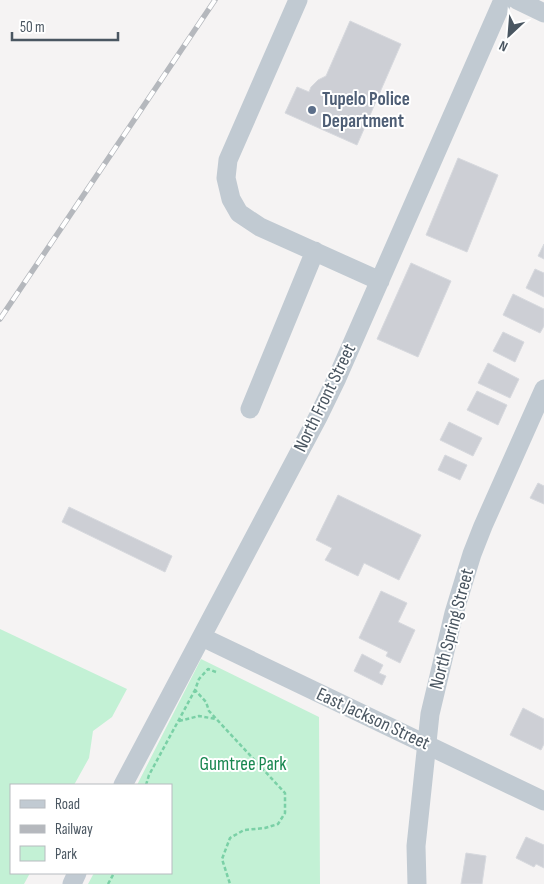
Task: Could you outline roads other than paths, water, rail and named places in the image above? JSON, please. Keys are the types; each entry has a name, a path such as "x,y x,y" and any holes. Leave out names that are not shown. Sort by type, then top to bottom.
{"street":[{"path":"298,0 228,160 226,178 231,199 240,213 260,228 380,281"},
{"name":"North Front Street","path":"124,784 318,417 504,0"},
{"path":"518,0 544,13"},
{"path":"250,409 315,251"},
{"name":"North Spring Street","path":"417,884 416,846 430,714 454,613 470,562 495,498 544,389"},
{"name":"East Jackson Street","path":"202,637 544,801"}],"railway":[{"path":"0,319 215,0"}],"place":[{"name":"Tupelo Police Department","path":"312,110"}],"park label":[{"name":"Gumtree Park","path":"243,764"}]}
